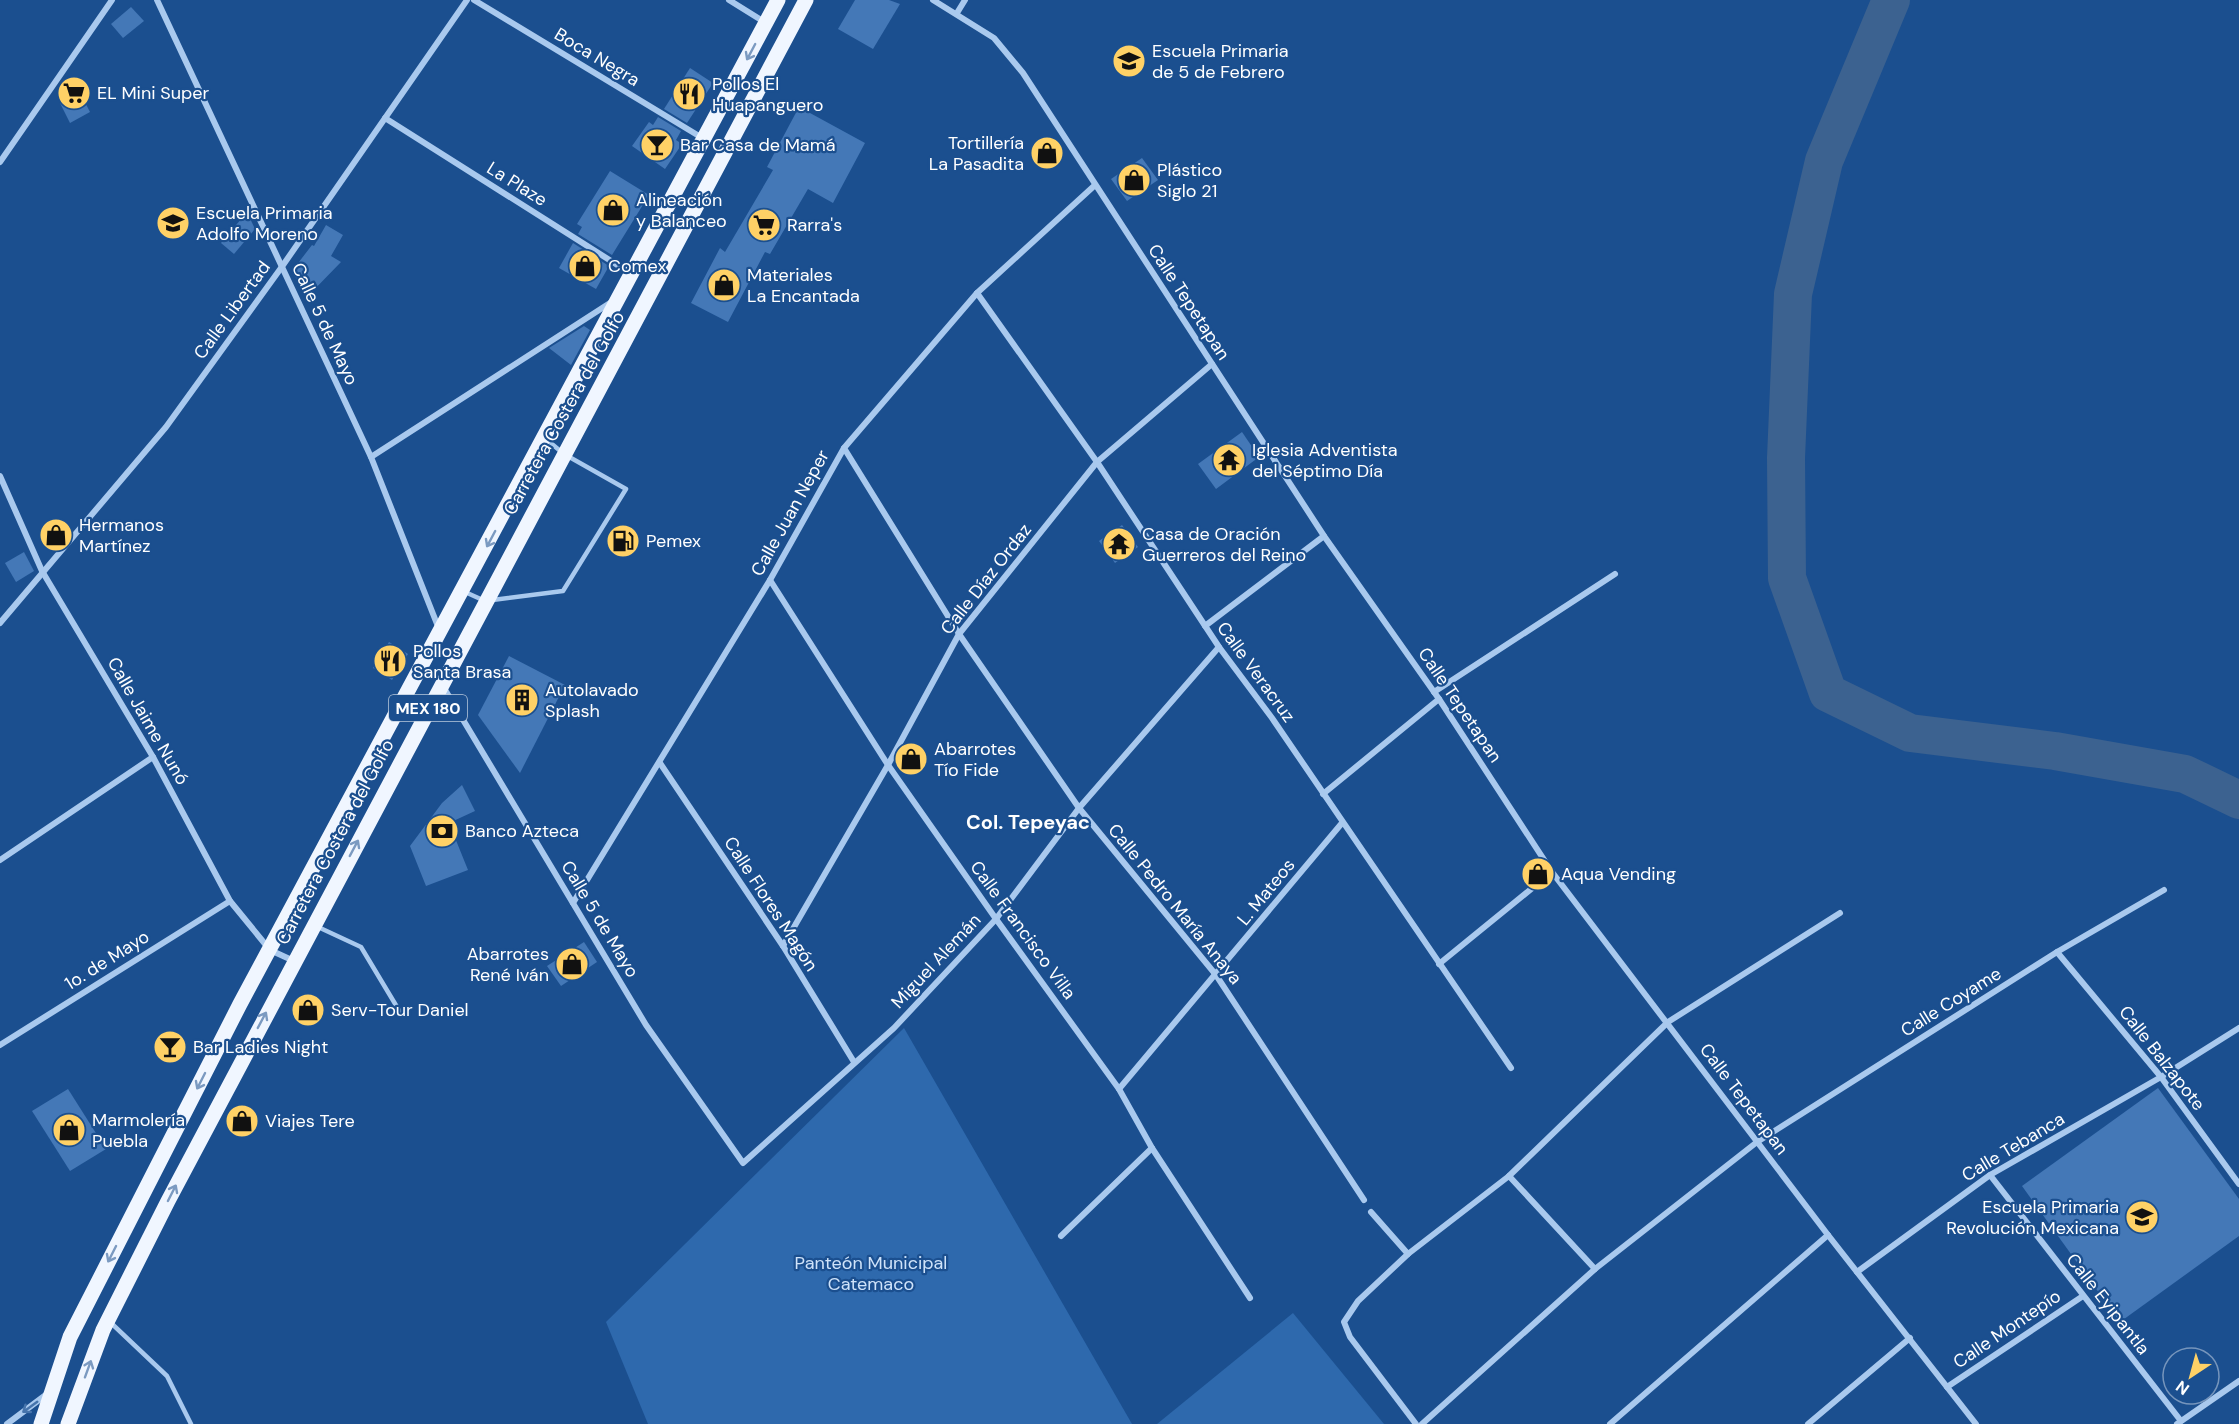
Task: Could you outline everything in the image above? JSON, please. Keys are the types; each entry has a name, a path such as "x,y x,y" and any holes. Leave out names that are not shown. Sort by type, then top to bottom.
{"main road":[{"name":"Carretera Costera del Golfo","path":"41,1424 70,1338 114,1250 270,950 633,275 778,0"},
{"name":"Carretera Costera del Golfo","path":"68,1424 107,1320 485,600 806,0"}],"street":[{"path":"0,162 112,0"},
{"name":"Calle 5 de Mayo","path":"157,0 371,457 441,632"},
{"name":"Calle Libertad","path":"0,623 166,427 281,268 467,0"},
{"name":"Boca Negra","path":"474,0 705,139"},
{"path":"729,0 766,23"},
{"name":"Calle Tepetapan","path":"933,0 994,38 1023,73 1094,186 1324,536 1439,699 1552,872 1668,1022 1756,1142 1976,1424"},
{"path":"957,13 965,0"},
{"name":"La Plaze","path":"385,118 633,275"},
{"name":"Calle Juan Neper","path":"573,903 770,580 844,447 977,293 1094,186"},
{"name":"Calle Veracruz","path":"977,293 1097,462 1219,647 1323,794 1510,1068"},
{"path":"371,457 621,297"},
{"name":"Calle Díaz Ordaz","path":"783,946 888,765 959,634 1097,462 1212,364"},
{"name":"Calle Pedro María Anaya","path":"844,447 959,634 1079,807 1216,975 1364,1200"},
{"name":"Calle Jaime Nunó","path":"0,476 42,571 153,757 230,901 270,950 294,961"},
{"path":"1205,626 1324,536"},
{"path":"1434,692 1615,574"},
{"name":"Calle Francisco Villa","path":"770,580 888,765 996,920 1119,1089 1152,1148 1250,1298"},
{"name":"Miguel Alemán","path":"743,1163 894,1028 996,920 1079,807 1219,647"},
{"name":"Calle 5 de Mayo","path":"441,684 646,1025 743,1163"},
{"path":"1323,794 1439,699"},
{"path":"0,860 153,757"},
{"name":"Calle Flores Magón","path":"660,763 783,946 854,1062"},
{"name":"L. Mateos","path":"1119,1089 1342,823"},
{"path":"1439,964 1552,872"},
{"name":"Calle Coyame","path":"1422,1424 1595,1269 1756,1142 2057,952 2164,890"},
{"name":"1o. de Mayo","path":"0,1045 230,901"},
{"path":"1416,1424 1350,1337 1344,1322 1358,1301 1408,1254 1509,1176 1668,1022 1840,913"},
{"name":"Calle Balzapote","path":"2057,952 2161,1077 2239,1184"},
{"name":"Calle Tebanca","path":"1857,1272 1990,1175 2161,1077 2239,1028"},
{"path":"1061,1236 1152,1148"},
{"name":"Calle Eyipantla","path":"1990,1175 2179,1423"},
{"path":"1509,1176 1595,1269"},
{"path":"1371,1212 1408,1254"},
{"path":"1610,1424 1828,1235"},
{"name":"Calle Montepío","path":"1947,1387 2083,1296"},
{"path":"1808,1424 1910,1338"},
{"path":"2179,1423 2239,1381"},
{"path":"7,1424 52,1390"}],"lane":[{"path":"463,591 485,600 562,591 626,489 564,454 545,439"},
{"path":"313,925 362,947 400,1012"},
{"path":"107,1320 167,1376 191,1424"}],"green space":[{"name":"Panteón Municipal Catemaco","path":"904,1028 1132,1424 648,1424 606,1322"},
{"path":"1293,1313 1384,1424 1157,1424"}],"building":[{"path":"855,0 889,0 900,4 873,49 838,29"},
{"path":"131,7 144,21 123,38 111,24"},
{"name":"Pollos El Huapanguero","path":"690,68 713,83 687,123 664,109"},
{"name":"EL Mini Super","path":"75,83 90,112 70,123 60,103"},
{"path":"799,107 865,143 833,203 808,189 770,254 765,252 728,322 691,303 720,248 725,252 773,170 767,167"},
{"name":"Bar Casa de Mamá","path":"658,117 681,131 676,140 682,144 665,169 632,146 649,122 653,125"},
{"name":"Tortillería La Pasadita","path":"1048,137 1062,159 1045,169 1032,148"},
{"name":"Plástico Siglo 21","path":"1142,158 1158,180 1127,201 1111,179"},
{"name":"Alineación y Balanceo","path":"610,171 649,195 612,255 578,234 582,227 577,224"},
{"path":"247,212 255,229 234,254 221,243"},
{"path":"326,225 343,235 331,256 341,262 307,297 292,271 312,245 314,246"},
{"name":"Comex","path":"573,243 609,266 596,289 559,268"},
{"path":"584,326 590,330 571,365 549,348"},
{"name":"Iglesia Adventista del Séptimo Día","path":"1242,432 1259,457 1216,489 1198,464"},
{"name":"Casa de Oración Guerreros del Reino","path":"1122,525 1138,547 1115,563 1099,541"},
{"path":"24,552 34,571 16,582 5,563"},
{"name":"Pollos Santa Brasa","path":"389,642 408,654 392,680 373,668"},
{"name":"Autolavado Splash","path":"509,656 565,685 520,773 478,715"},
{"name":"Abarrotes Tío Fide","path":"908,745 925,757 914,772 897,760"},
{"path":"462,785 475,811 449,823 468,870 426,886 410,846 442,803"},
{"name":"Abarrotes René Iván","path":"584,942 597,962 561,986 547,966"},
{"name":"Escuela Primaria Revolución Mexicana","path":"2158,1088 2239,1199 2239,1236 2120,1322 2022,1186"},
{"name":"Marmolería Puebla","path":"68,1089 106,1149 70,1171 32,1111"}],"waterway":[{"path":"1891,0 1824,161 1793,294 1786,458 1787,578 1828,693 1910,733 2055,751 2185,774 2239,800"}],"place":[{"name":"Escuela Primaria de 5 de Febrero","path":"1129,61"},
{"name":"EL Mini Super","path":"74,93"},
{"name":"Pollos El Huapanguero","path":"689,94"},
{"name":"Bar Casa de Mamá","path":"657,145"},
{"name":"Tortillería La Pasadita","path":"1047,153"},
{"name":"Plástico Siglo 21","path":"1134,180"},
{"name":"Alineación y Balanceo","path":"613,210"},
{"name":"Escuela Primaria Adolfo Moreno","path":"173,223"},
{"name":"Rarra's","path":"764,225"},
{"name":"Comex","path":"585,266"},
{"name":"Materiales La Encantada","path":"724,285"},
{"name":"Iglesia Adventista del Séptimo Día","path":"1229,460"},
{"name":"Hermanos Martínez","path":"56,535"},
{"name":"Pemex","path":"623,541"},
{"name":"Casa de Oración Guerreros del Reino","path":"1119,544"},
{"name":"Pollos Santa Brasa","path":"390,661"},
{"name":"Autolavado Splash","path":"522,700"},
{"name":"Abarrotes Tío Fide","path":"911,759"},
{"name":"Banco Azteca","path":"442,831"},
{"name":"Aqua Vending","path":"1538,874"},
{"name":"Abarrotes René Iván","path":"572,964"},
{"name":"Serv-Tour Daniel","path":"308,1010"},
{"name":"Bar Ladies Night","path":"170,1047"},
{"name":"Viajes Tere","path":"242,1121"},
{"name":"Marmolería Puebla","path":"69,1130"},
{"name":"Escuela Primaria Revolución Mexicana","path":"2142,1217"}],"district":[{"name":"Col. Tepeyac","path":"1028,822"}]}
